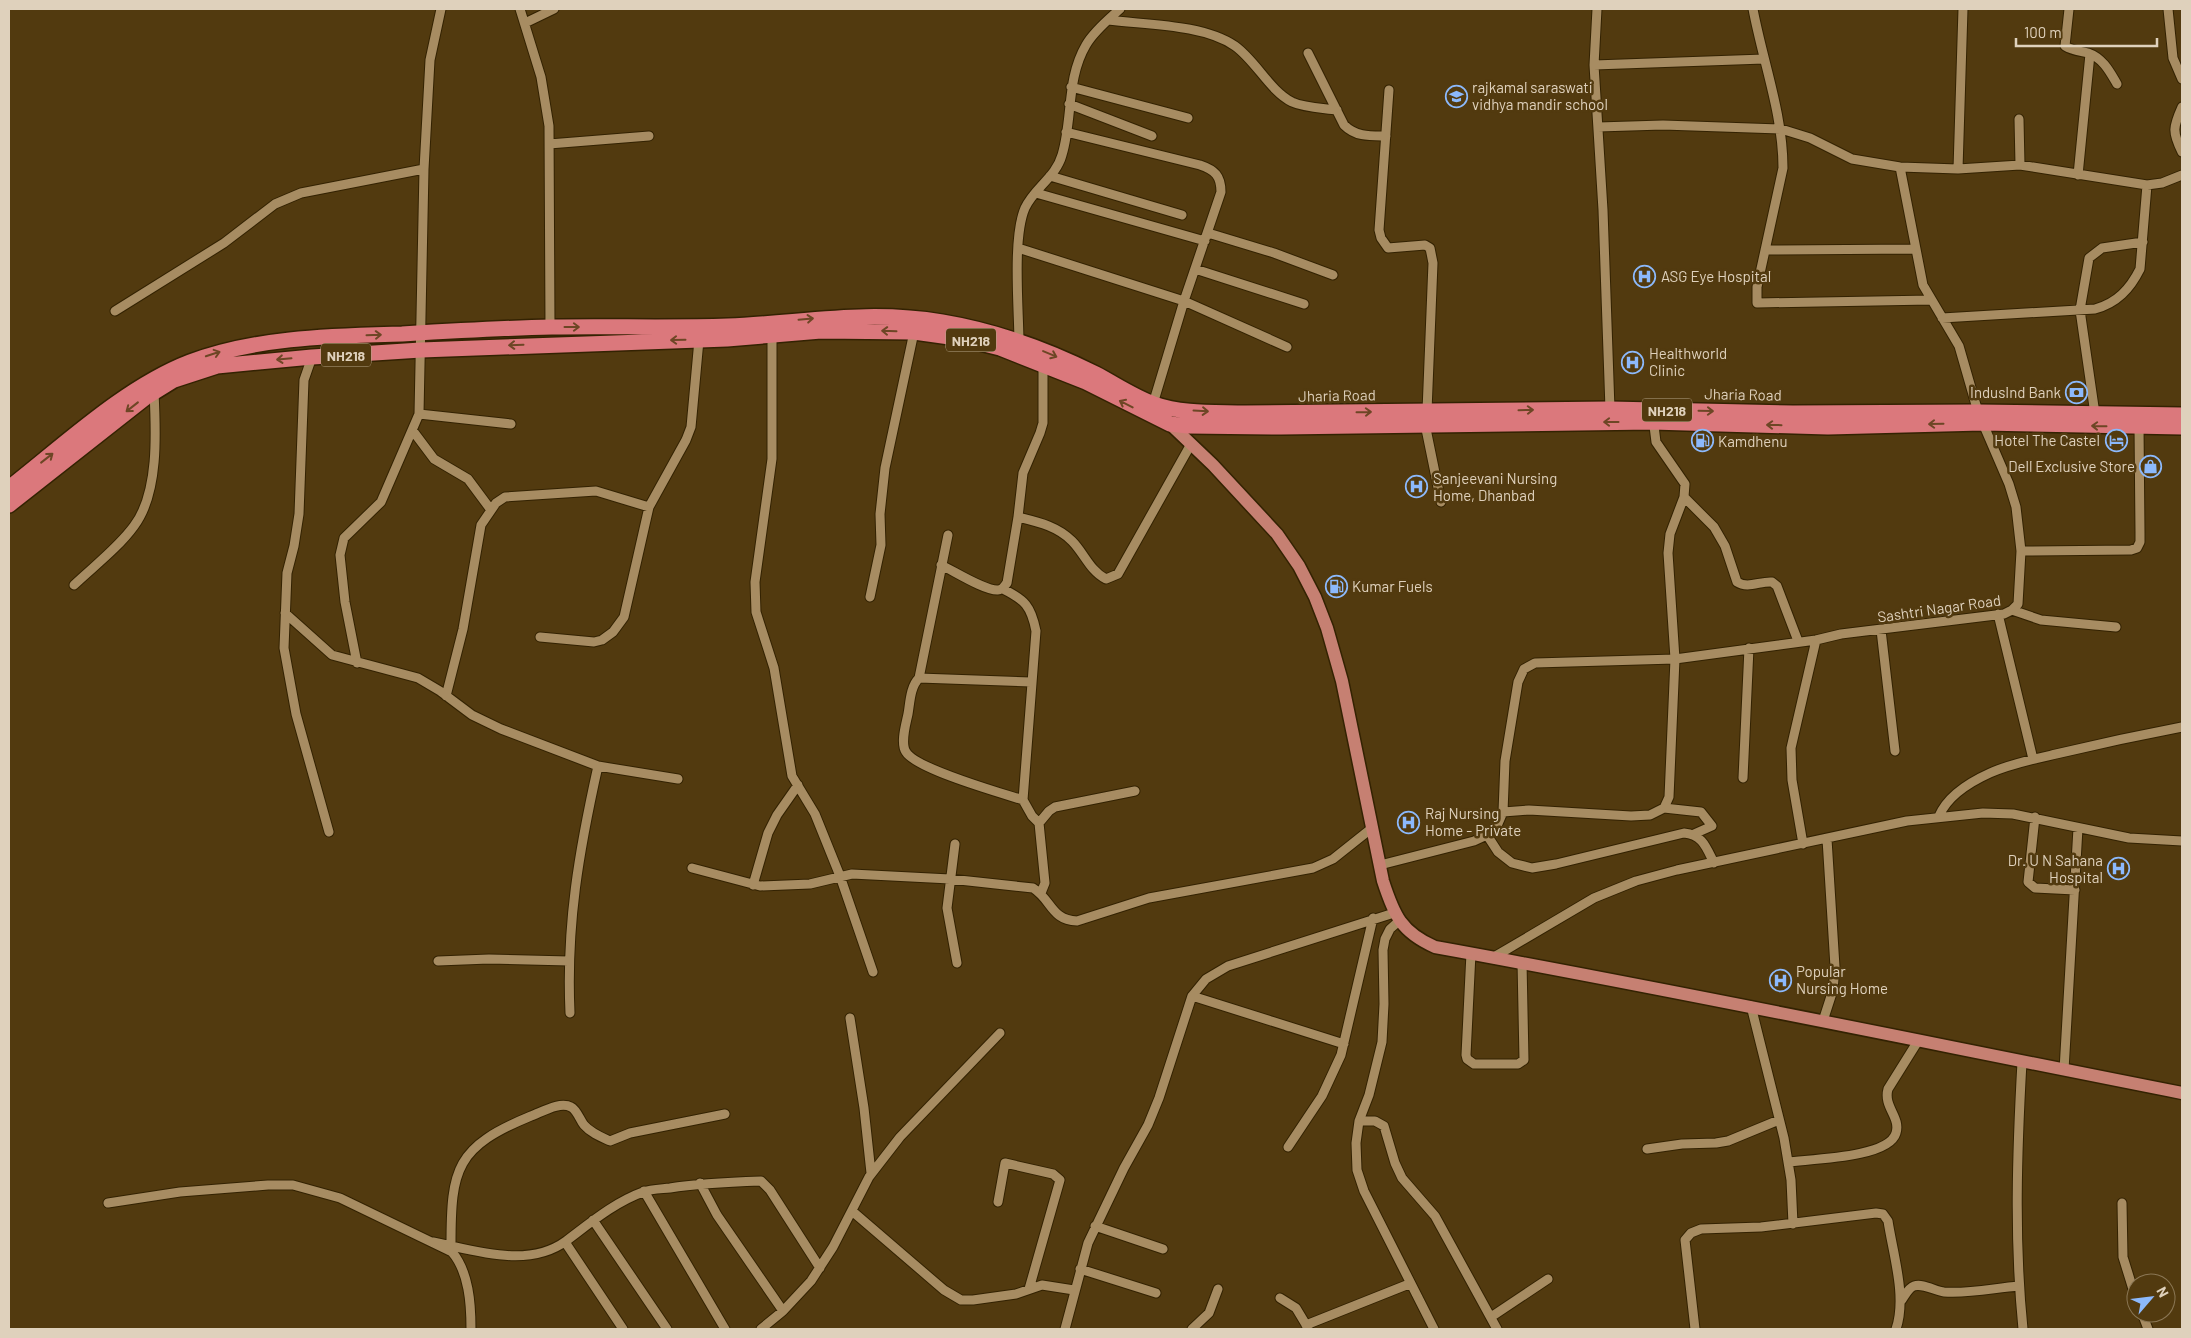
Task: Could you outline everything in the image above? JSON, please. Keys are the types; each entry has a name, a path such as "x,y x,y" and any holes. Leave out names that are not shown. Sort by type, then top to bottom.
{"highway":[{"name":"NH218","path":"9,488 128,395 149,381 190,362 229,349 318,337 550,327 727,332 756,331 842,316 905,317 971,328 1019,348 1094,373 1153,404"},
{"name":"NH218","path":"756,331 772,335 846,331 914,332 1019,348 1043,365 1086,382 1170,424"},
{"name":"NH218","path":"9,505 154,392 174,380 217,366 312,357 420,350 699,340 727,332"},
{"name":"Jharia Road","path":"1153,404 1189,411 1426,418 1653,416 1793,412 1980,417 2182,427"},
{"name":"Jharia Road","path":"1170,424 1281,427 1610,409 1653,416"},
{"name":"Jharia Road","path":"1980,417 2182,414"}],"main road":[{"path":"1153,404 1170,424 1213,465 1276,534 1299,566 1315,597 1327,628 1342,681 1383,881 1397,917 1411,934 1421,941 1435,947 1751,1006 2182,1093"}],"street":[{"path":"357,663 345,602 340,555 341,545 350,532 381,502 419,414 424,169 430,60 441,9"},
{"path":"520,9 541,77 549,126 550,327"},
{"path":"525,23 554,9"},
{"path":"1019,348 1018,248 1025,206 1060,164 1071,87 1087,44 1120,9"},
{"path":"1597,9 1594,64 1610,409"},
{"path":"1753,9 1782,129 1783,168 1757,287 1757,303 1931,300"},
{"path":"1958,169 1962,9"},
{"path":"2069,9 2065,46 2071,50 2090,54 2108,67 2118,84"},
{"path":"2168,9 2173,58 2182,79"},
{"path":"1108,20 1190,30 1220,38 1234,45 1251,59 1276,89 1292,102 1337,110"},
{"path":"1308,53 1344,124 1350,131 1364,136 1386,136"},
{"path":"2078,175 2090,54"},
{"path":"1594,64 1764,59"},
{"path":"1071,87 1188,118"},
{"path":"1389,90 1379,230 1381,238 1388,248 1425,245 1430,248 1433,257 1426,418 1441,502"},
{"path":"1070,104 1152,136"},
{"path":"2182,107 2174,126 2174,133 2182,152"},
{"path":"2019,119 2020,165"},
{"path":"1598,127 1663,125 1782,129 1810,138 1852,159 1900,167 1958,169 2020,165 2147,185 2162,183 2182,175"},
{"path":"1066,132 1200,165 1216,172 1221,181 1221,192 1184,301 1153,404"},
{"path":"550,144 649,136"},
{"name":"Sashtri Nagar Road","path":"1503,812 1505,762 1518,682 1524,669 1535,663 1675,659 1816,640 1841,634 1998,614 2012,610 2018,604 2020,596 2021,551 2016,507 2009,484 1980,417 1959,346 1923,285 1900,167"},
{"path":"115,311 224,244 285,198 301,192 424,169"},
{"path":"1050,176 1182,215"},
{"path":"1942,318 2080,310 2105,306 2122,296 2140,269 2147,185"},
{"path":"1036,193 1274,253 1333,274"},
{"path":"2095,414 2080,310 2090,258 2102,248 2143,242"},
{"path":"1018,248 1184,301 1287,346"},
{"path":"1765,250 1916,249"},
{"path":"1195,269 1304,304"},
{"path":"870,597 881,545 880,514 884,468 914,332"},
{"path":"772,335 772,459 755,582 756,612 774,668 792,776 815,814 840,876 873,972"},
{"path":"540,637 594,642 602,640 621,623 649,507 691,428 699,340"},
{"path":"312,357 304,380 299,514 287,573 284,648 296,714 330,832"},
{"path":"941,565 997,591 1003,589 1007,583 1023,473 1043,422 1043,365"},
{"path":"74,585 134,526 142,512 154,462 156,438 154,392"},
{"path":"419,414 511,424"},
{"path":"1653,416 1656,442 1685,484 1684,497 1670,534 1668,552 1675,659 1669,797 1664,808"},
{"path":"2021,551 2132,550 2138,548 2140,542 2139,426"},
{"path":"413,431 434,458 468,479 490,510"},
{"path":"1018,517 1050,525 1061,532 1072,541 1098,574 1106,579 1118,574 1191,444"},
{"path":"446,696 463,629 481,525 490,510 500,500 505,497 596,491 612,494 649,507"},
{"path":"1684,497 1721,537 1737,582 1742,585 1772,582 1777,586 1798,641"},
{"path":"948,535 919,678 914,683 912,691 904,741 906,753 915,762 988,790 1023,800"},
{"path":"1003,589 1025,601 1034,621 1036,631 1023,800 1032,816 1039,823 1045,883 1041,893"},
{"path":"2012,610 2041,620 2116,627"},
{"path":"285,613 332,655 418,678 472,716 598,766 678,779"},
{"path":"1998,614 2033,759"},
{"path":"1881,630 1895,751"},
{"path":"1802,844 1792,780 1791,748 1816,640"},
{"path":"1743,778 1749,648"},
{"path":"919,678 1031,682"},
{"path":"1939,816 1943,805 1963,788 1990,773 2033,759 2182,727"},
{"path":"570,1012 569,961 574,888 598,766"},
{"path":"753,885 768,834 776,815 798,785"},
{"path":"1039,823 1055,807 1135,791"},
{"path":"1380,865 1474,840 1487,834 1497,826 1503,812 1555,810 1631,816 1650,815 1664,808 1702,812 1712,826 1694,834"},
{"path":"1494,957 1594,898 1636,881 1677,870 1907,821 1939,816 1982,813 2035,818 2128,838 2182,841"},
{"path":"2035,818 2028,882 2035,888 2075,890"},
{"path":"692,868 753,885 810,884 852,874 950,879 1033,888 1041,893 1059,916 1066,921 1077,921 1149,898 1313,868 1333,859 1372,828"},
{"path":"2064,1070 2078,828"},
{"path":"1487,834 1498,852 1512,863 1532,868 1684,833 1694,834 1703,840 1714,863"},
{"path":"1823,1021 1833,990 1835,967 1827,839"},
{"path":"954,844 947,908 957,963"},
{"path":"1065,1329 1080,1269 1095,1226 1148,1125 1159,1098 1192,996 1206,979 1228,966 1314,940 1374,918 1397,917"},
{"path":"1397,917 1385,939 1383,950 1384,1004 1382,1042 1369,1095 1359,1121 1356,1143 1357,1170 1364,1191 1409,1284 1434,1329"},
{"path":"1288,1147 1332,1078 1344,1044 1374,918"},
{"path":"1470,953 1466,1055 1467,1059 1474,1064 1518,1064 1524,1060 1522,962"},
{"path":"438,961 489,959 569,961"},
{"path":"1192,996 1344,1044"},
{"path":"1751,1006 1788,1162 1793,1224"},
{"path":"850,1018 864,1108 871,1173"},
{"path":"761,1329 783,1310 811,1281 852,1211 871,1173 900,1137 1000,1033"},
{"path":"1788,1162 1863,1153 1881,1148 1891,1142 1896,1133 1896,1124 1886,1097 1888,1089 1918,1041"},
{"path":"2022,1062 2017,1160 2016,1233 2023,1329"},
{"path":"451,1245 453,1187 465,1160 475,1147 515,1123 562,1105 571,1106 591,1132 610,1141 630,1133 725,1114"},
{"path":"1647,1149 1682,1144 1716,1144 1779,1120"},
{"path":"1359,1121 1375,1121 1384,1126 1394,1164 1402,1178 1435,1216 1496,1329"},
{"path":"998,1202 1005,1163 1053,1174 1060,1180 1029,1289"},
{"path":"433,1242 489,1253 526,1255 541,1253 565,1242 620,1202 644,1191 700,1183 761,1181 765,1183 820,1268"},
{"path":"700,1183 717,1215 783,1310"},
{"path":"108,1203 180,1192 268,1185 293,1185 340,1198 452,1252 459,1260 469,1299 472,1329"},
{"path":"644,1191 725,1329"},
{"path":"2122,1203 2123,1257 2128,1273"},
{"path":"852,1211 953,1297 961,1300 1011,1296 1042,1284 1074,1290"},
{"path":"1695,1329 1685,1240 1690,1233 1701,1229 1731,1229 1793,1224 1876,1213 1883,1214 1888,1221 1901,1301 1900,1317 1896,1329"},
{"path":"593,1220 667,1329"},
{"path":"1095,1226 1163,1248"},
{"path":"565,1242 623,1329"},
{"path":"1080,1269 1156,1293"},
{"path":"1491,1317 1548,1279"},
{"path":"1280,1298 1296,1308 1307,1327 1409,1284"},
{"path":"1901,1301 1908,1290 1914,1286 1955,1293 2019,1286"},
{"path":"1192,1329 1209,1313 1218,1289"}],"place":[{"name":"rajkamal saraswati vidhya mandir school","path":"1456,96"},
{"name":"ASG Eye Hospital","path":"1645,276"},
{"name":"Healthworld Clinic","path":"1633,362"},
{"name":"IndusInd Bank","path":"2077,392"},
{"name":"Hotel The Castel","path":"2116,440"},
{"name":"Kamdhenu","path":"1702,441"},
{"name":"Dell Exclusive Store","path":"2151,466"},
{"name":"Sanjeevani Nursing Home, Dhanbad","path":"1417,487"},
{"name":"Kumar Fuels","path":"1336,586"},
{"name":"Raj Nursing Home - Private","path":"1409,822"},
{"name":"Dr. U N Sahana Hospital","path":"2119,869"},
{"name":"Popular Nursing Home","path":"1780,980"}]}
